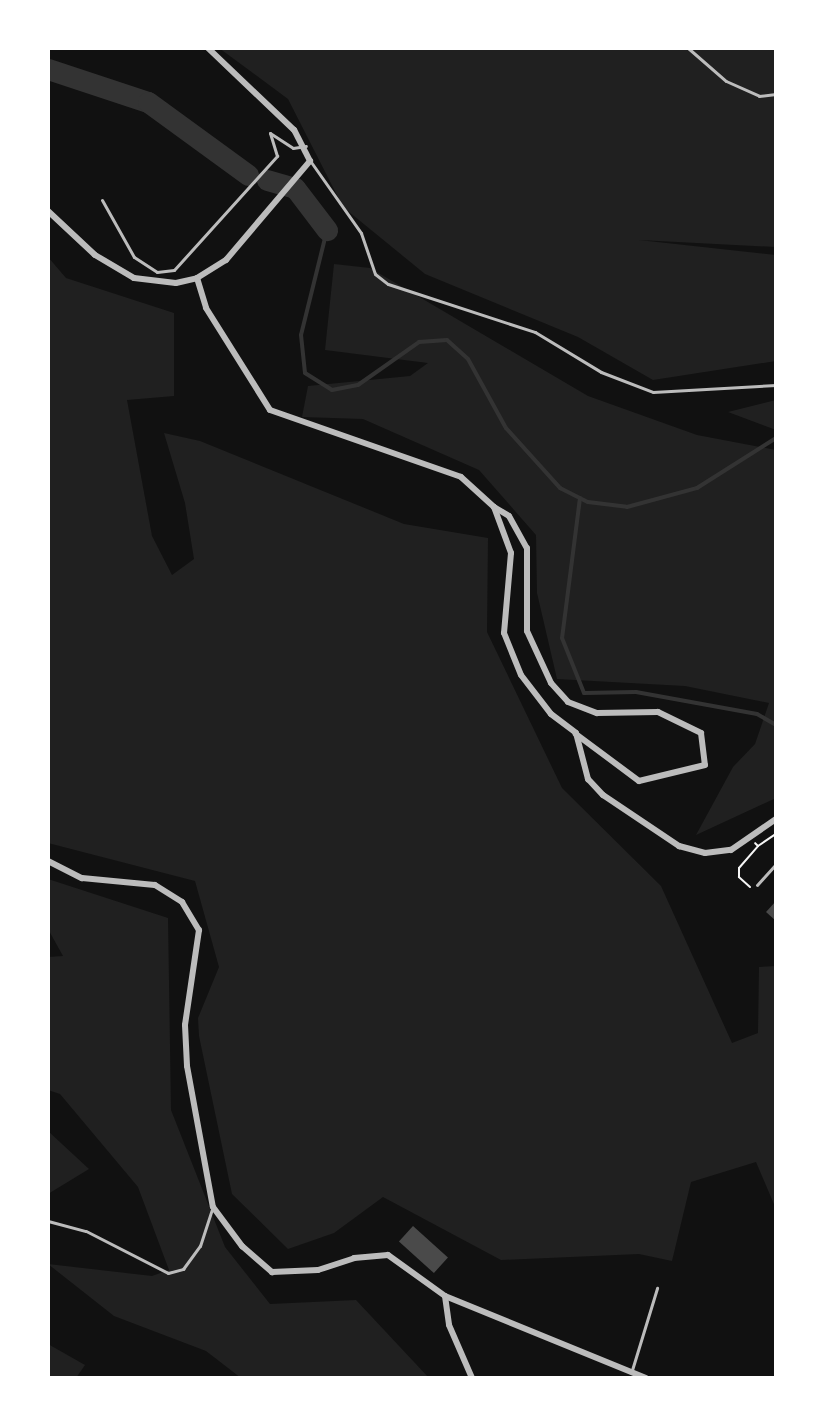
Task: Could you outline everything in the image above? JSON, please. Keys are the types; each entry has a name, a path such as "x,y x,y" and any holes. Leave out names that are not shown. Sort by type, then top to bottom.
{"street":[{"path":"48,211 95,255 134,278 156,281 197,278 226,260 277,206 310,160 306,146 208,48"},
{"path":"197,278 206,308 270,410 461,477 494,507 509,516 526,548 527,632 551,683 568,702 597,713 658,712 700,734 705,765 639,781 551,714 520,675 504,633 511,553 494,507"},
{"path":"576,734 588,779 679,846 705,854 731,850 776,819"},
{"path":"48,861 82,878 154,885 182,903 199,930 185,1025 213,1207 220,1223 272,1272 318,1270 354,1258 388,1255 445,1296 630,1375 646,1378"},
{"path":"445,1296 449,1325 472,1378"}],"lane":[{"path":"688,48 726,81 759,96 776,94"},
{"path":"102,200 124,247 157,272 174,270 277,156 270,133 293,148 306,146"},
{"path":"310,160 362,232 375,274 388,284 535,332 601,372 653,392 776,385"},
{"path":"156,281 157,272"},
{"path":"757,885 776,864"},
{"path":"48,1221 86,1231 168,1273 183,1269 200,1246 213,1207"},
{"path":"630,1375 657,1288"}],"path":[{"path":"752,889 739,877 740,868 759,846 776,834"},
{"path":"747,838 759,846"}],"shaded area":[{"path":"219,48 776,48 776,247 639,240 776,255 776,361 653,380 578,337 425,274 343,207 288,99"},
{"path":"48,257 66,278 174,313 174,396 127,400 152,536 172,575 194,559 185,503 164,433 200,441 404,524 488,538 487,632 562,788 661,886 732,1043 758,1033 759,967 776,966 776,1209 756,1162 691,1182 672,1261 639,1254 501,1260 383,1197 334,1233 288,1249 232,1194 199,1036 198,1018 219,967 195,881 48,843"},
{"path":"334,264 370,268 588,396 697,435 776,450 776,798 696,835 733,767 755,744 769,703 685,686 557,679 537,593 536,535 479,470 363,419 302,417 308,386 410,376 428,363 325,350"},
{"path":"776,400 776,430 728,412"},
{"path":"48,879 168,918 171,1110 225,1247 270,1304 356,1300 429,1378 241,1378 206,1351 114,1316 48,1264 152,1276 169,1270 138,1187 60,1094 48,1090 48,957 63,956 48,929"},
{"path":"48,1131 89,1169 48,1194"},
{"path":"48,1344 85,1365 76,1378 48,1378"}],"building":[{"path":"776,901 776,921 766,912"},
{"path":"413,1226 448,1257 434,1273 399,1242"}],"waterway":[{"path":"48,69 148,102 248,175"},
{"path":"267,180 295,188 327,230"},
{"path":"327,230 301,335 305,373 332,390 358,385 419,342 447,340 468,359 506,428 560,488 588,502 627,507 697,488 776,438"},
{"path":"580,498 562,638 584,693 636,692 757,714 776,725"}]}
